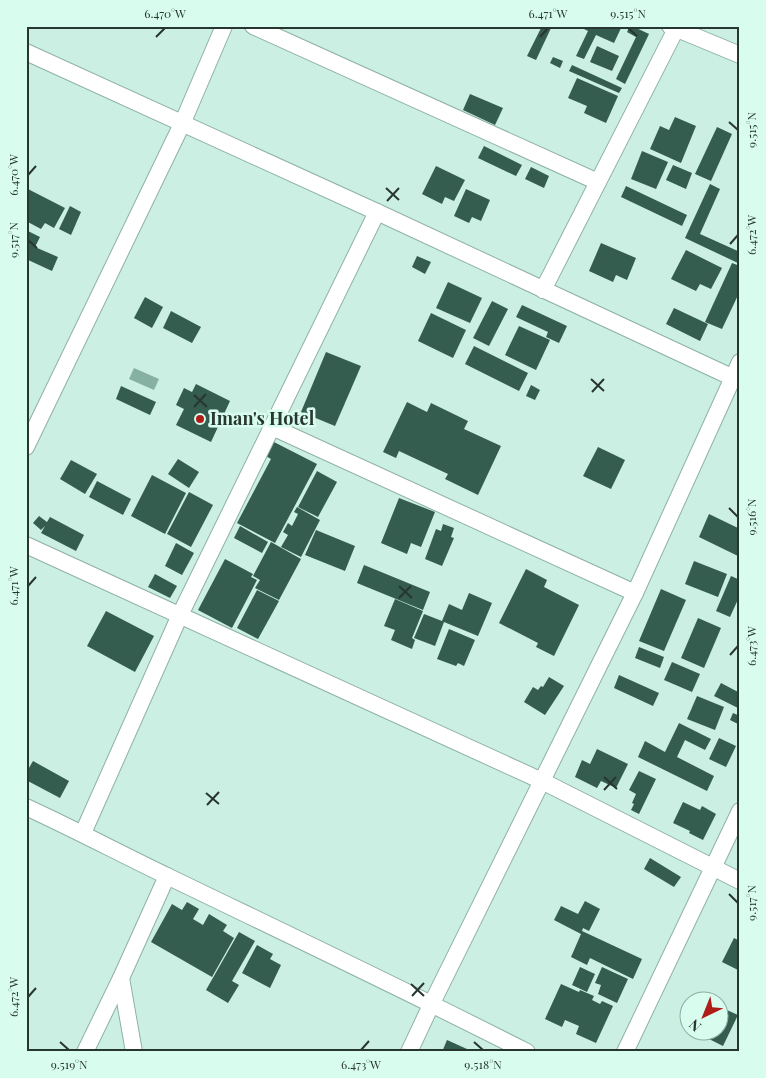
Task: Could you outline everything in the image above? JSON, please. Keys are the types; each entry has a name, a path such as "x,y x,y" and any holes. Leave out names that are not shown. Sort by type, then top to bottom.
{"street":[{"path":"26,447 182,124 224,26"},
{"path":"253,26 598,182"},
{"path":"543,290 673,28 740,55"},
{"path":"26,52 377,212 736,379"},
{"path":"83,833 180,615 377,212"},
{"path":"409,1052 635,593 736,379 740,362"},
{"path":"272,427 635,593"},
{"path":"26,545 542,781 740,881"},
{"path":"26,807 432,1003 528,1052"},
{"path":"625,1052 740,811"},
{"path":"84,1052 122,978 167,876"},
{"path":"122,978 134,1052"}],"shaded area":[{"path":"134,368 159,379 154,390 129,379"}],"building":[{"path":"542,26 552,26 536,60 527,56"},
{"path":"578,26 622,26 614,43 596,35 584,59 576,56 588,31"},
{"path":"630,26 649,34 625,84 616,79 636,37 627,32"},
{"path":"597,46 619,56 612,71 590,62"},
{"path":"553,57 563,61 560,68 550,63"},
{"path":"572,65 622,88 619,93 569,71"},
{"path":"577,78 618,96 606,123 584,113 587,106 568,98"},
{"path":"470,94 503,108 495,125 463,110"},
{"path":"675,117 696,126 681,163 650,149 660,126 669,130"},
{"path":"717,127 732,134 711,181 695,174"},
{"path":"484,146 522,165 516,176 478,158"},
{"path":"642,151 668,162 656,189 631,179"},
{"path":"673,165 692,173 686,189 666,180"},
{"path":"436,166 465,180 454,201 445,197 442,204 422,194"},
{"path":"531,167 549,176 544,188 525,179"},
{"path":"710,184 720,189 700,234 740,252 740,264 685,238"},
{"path":"626,186 687,215 682,226 621,197"},
{"path":"26,188 65,208 54,228 45,223 41,229 26,221"},
{"path":"466,189 490,200 481,221 472,217 469,223 454,216"},
{"path":"70,206 81,212 71,235 59,229"},
{"path":"26,230 40,237 35,247 58,257 52,271 26,259"},
{"path":"601,243 636,258 627,280 616,275 613,282 589,271"},
{"path":"686,250 722,268 711,289 700,284 696,291 671,279"},
{"path":"417,256 431,262 425,274 412,267"},
{"path":"732,263 740,266 740,291 722,329 705,322"},
{"path":"448,282 482,298 470,323 436,308"},
{"path":"145,297 163,307 152,328 134,318"},
{"path":"492,301 508,309 489,346 473,338"},
{"path":"522,305 567,326 559,343 546,337 548,332 516,317"},
{"path":"674,308 708,324 700,341 666,324"},
{"path":"171,311 201,327 192,343 163,328"},
{"path":"431,313 466,330 453,358 418,341"},
{"path":"519,326 550,340 536,370 505,355"},
{"path":"474,346 528,373 519,391 465,364"},
{"path":"326,352 361,366 335,426 301,412"},
{"path":"196,384 230,401 211,442 176,425 184,409 176,405 184,388 192,392"},
{"path":"531,385 540,390 535,400 526,396"},
{"path":"121,386 156,402 150,415 116,399"},
{"path":"407,402 427,412 431,403 468,421 464,429 501,446 478,495 445,479 448,474 399,451 396,458 383,452"},
{"path":"272,441 317,464 275,543 237,523 271,459 264,455"},
{"path":"598,447 625,460 611,489 583,476"},
{"path":"178,459 199,472 189,488 168,474"},
{"path":"71,460 97,474 85,494 60,479"},
{"path":"317,471 337,482 318,517 298,507"},
{"path":"152,475 186,493 165,534 131,516"},
{"path":"97,481 131,499 123,515 89,497"},
{"path":"189,492 213,505 191,547 167,534"},
{"path":"399,498 435,512 421,547 411,543 407,554 381,543"},
{"path":"297,507 320,520 301,557 281,547 288,535 283,532 288,523 292,526 298,514 294,512"},
{"path":"709,514 740,529 740,557 699,537"},
{"path":"39,516 47,522 50,517 84,535 76,551 41,533 45,526 41,530 33,523"},
{"path":"443,524 454,528 451,537 454,538 442,566 425,559 436,529 441,531"},
{"path":"240,526 268,542 262,553 234,538"},
{"path":"316,530 355,546 345,571 305,555"},
{"path":"271,542 301,559 279,600 255,588 260,580 253,576"},
{"path":"176,543 194,553 182,575 165,566"},
{"path":"225,559 253,574 251,577 257,580 232,628 198,610"},
{"path":"694,561 727,574 718,597 685,584"},
{"path":"364,565 430,592 423,610 357,583"},
{"path":"526,569 547,580 544,587 579,605 554,656 536,647 538,643 499,623"},
{"path":"155,574 177,586 170,598 148,587"},
{"path":"731,576 740,580 740,595 730,617 716,611"},
{"path":"661,589 686,600 664,651 639,641"},
{"path":"257,590 279,601 258,639 237,628"},
{"path":"469,593 492,603 478,636 444,622 435,646 414,638 424,614 442,621 449,604 462,610"},
{"path":"395,599 423,611 412,638 415,640 412,649 391,640 395,630 384,626"},
{"path":"106,611 154,636 135,672 87,646"},
{"path":"698,618 721,628 704,668 681,658"},
{"path":"449,629 475,640 464,666 458,663 456,666 437,659"},
{"path":"639,647 664,657 660,668 635,658"},
{"path":"672,662 700,674 692,692 664,680"},
{"path":"619,675 659,693 653,706 614,688"},
{"path":"549,677 564,686 545,715 524,702 533,687 538,690 541,686 543,687"},
{"path":"721,683 740,693 740,709 714,696"},
{"path":"697,696 724,707 715,730 687,719"},
{"path":"733,713 740,716 740,725 730,720"},
{"path":"679,723 711,739 705,750 685,740 677,757 714,776 707,791 638,757 645,741 665,752"},
{"path":"719,738 736,746 726,767 709,759"},
{"path":"597,749 628,764 616,788 601,781 597,788 575,777 582,760 590,764"},
{"path":"33,761 69,781 60,798 26,780 26,773"},
{"path":"639,771 656,779 639,814 631,810 636,794 629,790"},
{"path":"683,802 700,810 702,806 716,814 703,840 673,823"},
{"path":"650,858 681,877 674,887 644,869"},
{"path":"585,901 600,909 589,931 583,928 582,931 642,959 633,979 590,958 587,965 571,957 581,934 554,920 561,906 578,914"},
{"path":"187,902 199,909 193,919 203,925 209,914 227,925 223,931 234,938 212,977 151,942 172,904 182,910"},
{"path":"239,932 255,941 232,981 239,985 228,1003 206,990"},
{"path":"734,938 740,941 740,971 722,962"},
{"path":"257,945 273,954 270,959 281,965 270,988 242,973"},
{"path":"580,967 595,974 587,992 572,985"},
{"path":"602,967 628,979 617,1003 598,994 601,985 595,983"},
{"path":"561,984 594,996 592,1000 600,1004 602,1001 613,1006 596,1043 576,1034 579,1026 565,1020 562,1027 545,1019"},
{"path":"728,1010 738,1015 728,1036"},
{"path":"447,1040 467,1049 466,1052 442,1052"},
{"path":"711,1040 726,1040 723,1046"}],"place":[{"name":"Iman's Hotel","path":"200,419"}]}
